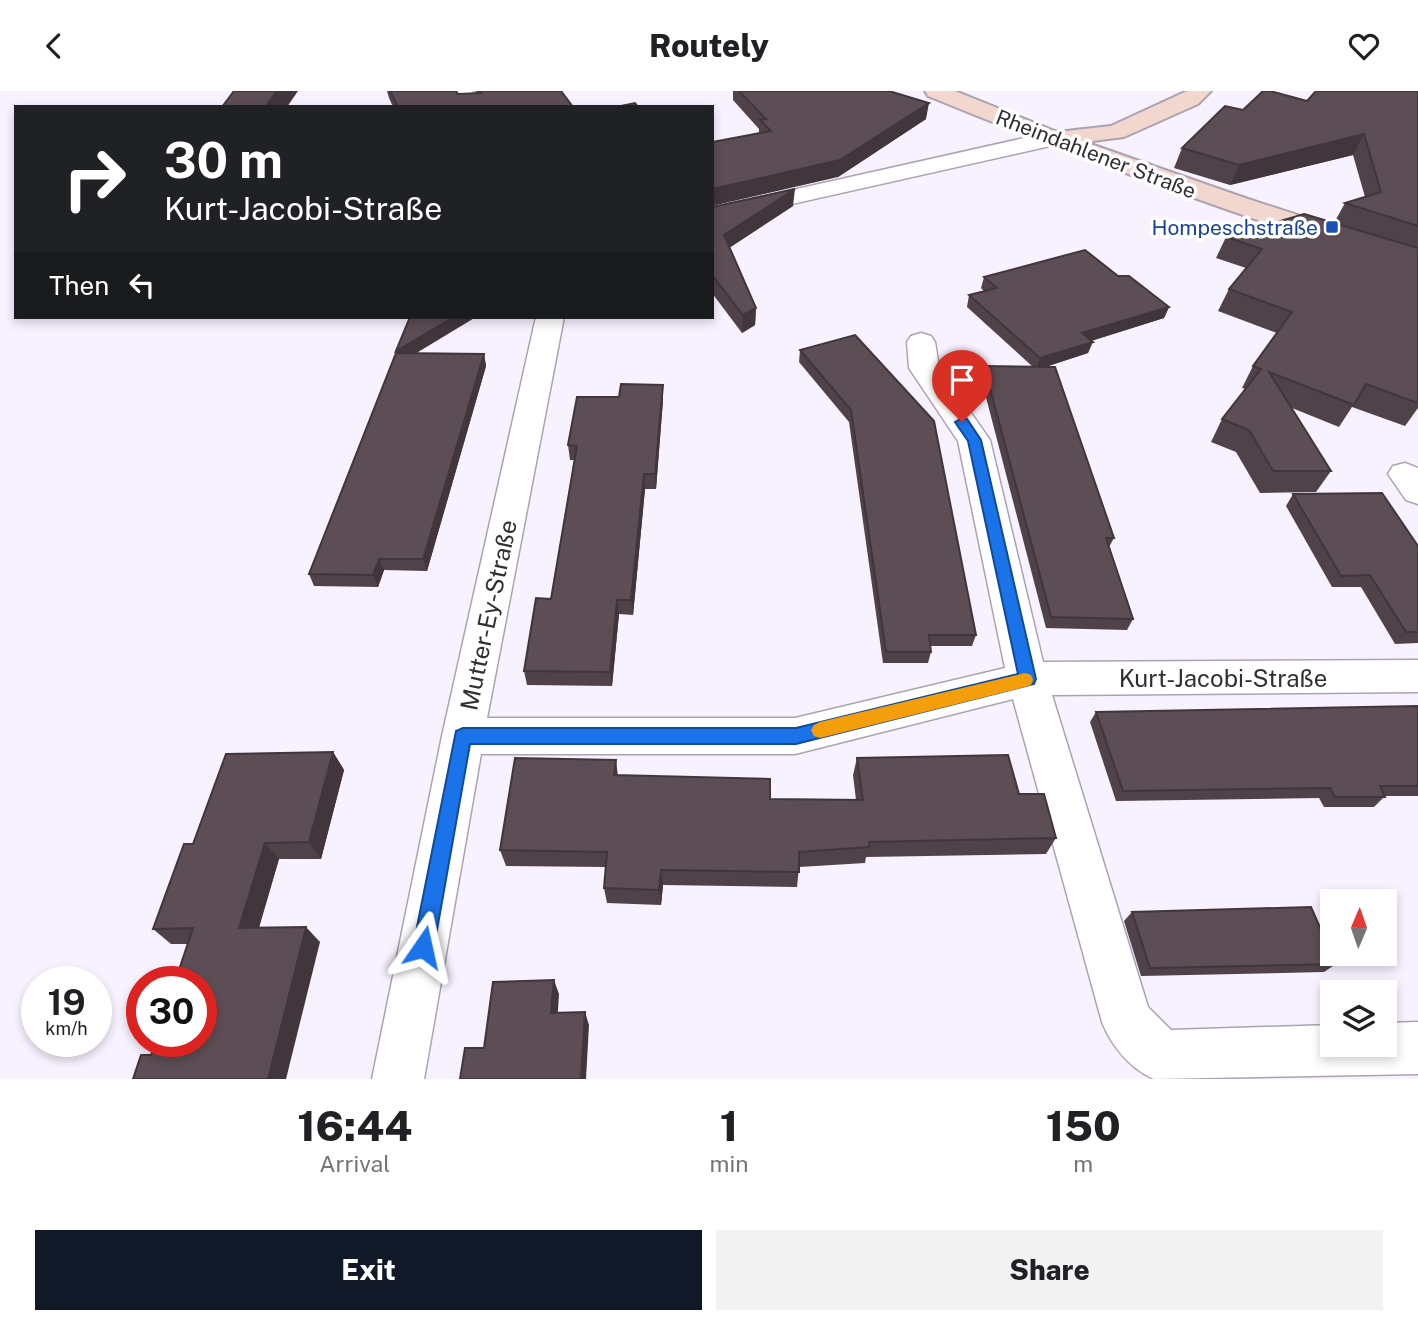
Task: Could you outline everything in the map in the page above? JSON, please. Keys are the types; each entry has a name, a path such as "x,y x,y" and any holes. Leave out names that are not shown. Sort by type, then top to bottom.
{"main road":[{"name":"Rheindahlener Straße","path":"936,91 1051,139 1182,188 1418,263"},
{"path":"1051,139 1071,125 1166,91"},
{"path":"1051,139 1116,132 1190,99 1200,91"}],"street":[{"path":"714,215 1051,139"},
{"name":"Mutter-Ey-Straße","path":"398,1079 463,736 550,319"},
{"path":"920,342 924,368 974,440 1027,679 1127,1023 1161,1056 1418,1048"},
{"name":"Kurt-Jacobi-Straße","path":"463,736 796,736 1027,679 1418,676"}],"building":[{"path":"234,91 277,91 266,105 224,105"},
{"path":"390,91 456,91 458,94 481,93 480,91 561,91 572,105 397,105"},
{"path":"739,91 889,91 929,103 840,160 714,189 714,142 771,131 760,120 766,119"},
{"path":"1263,91 1307,101 1316,91 1418,91 1418,226 1345,203 1381,192 1364,134 1239,165 1182,148 1225,106 1243,110"},
{"path":"795,189 724,235 756,308 743,315 714,278 714,207"},
{"path":"1304,214 1418,248 1418,403 1366,384 1354,405 1269,372 1331,471 1273,471 1249,430 1222,419 1261,369 1253,366 1292,312 1229,289 1262,249 1226,237"},
{"path":"1085,250 1118,276 1129,276 1169,307 1082,333 1093,342 1040,358 969,295 997,288 984,277"},
{"path":"409,319 451,319 396,351"},
{"path":"855,335 934,421 976,635 929,635 931,652 886,652 851,410 800,350"},
{"path":"396,353 484,354 423,559 379,559 373,575 309,574"},
{"path":"984,366 1055,367 1114,538 1106,538 1133,619 1051,617"},
{"path":"621,384 663,385 655,474 644,474 631,600 617,600 610,672 524,671 536,598 551,599 577,446 568,445 577,397 619,397"},
{"path":"1382,493 1418,546 1418,632 1406,632 1370,575 1341,576 1293,494"},
{"path":"1418,706 1418,786 1380,786 1385,797 1335,797 1330,788 1123,791 1096,712"},
{"path":"333,752 309,842 265,843 239,928 306,927 268,1079 133,1079 140,1057 217,1057 217,966 180,966 193,928 153,929 184,844 193,844 226,754"},
{"path":"1008,755 1019,794 1044,794 1056,838 869,842 869,847 799,852 799,872 661,870 659,890 604,888 607,852 500,850 515,758 616,760 614,775 770,779 770,799 863,800 857,758"},
{"path":"1311,907 1320,928 1320,964 1150,968 1132,912"},
{"path":"554,980 551,1013 585,1012 581,1079 460,1079 465,1048 484,1048 493,982"}],"slow traffic":[{"path":"820,730 1025,680"}],"place":[{"name":"Hompeschstraße","path":"1332,227"}],"route":[{"path":"423,947 463,736 796,736 1027,679 974,440 962,422"}]}
